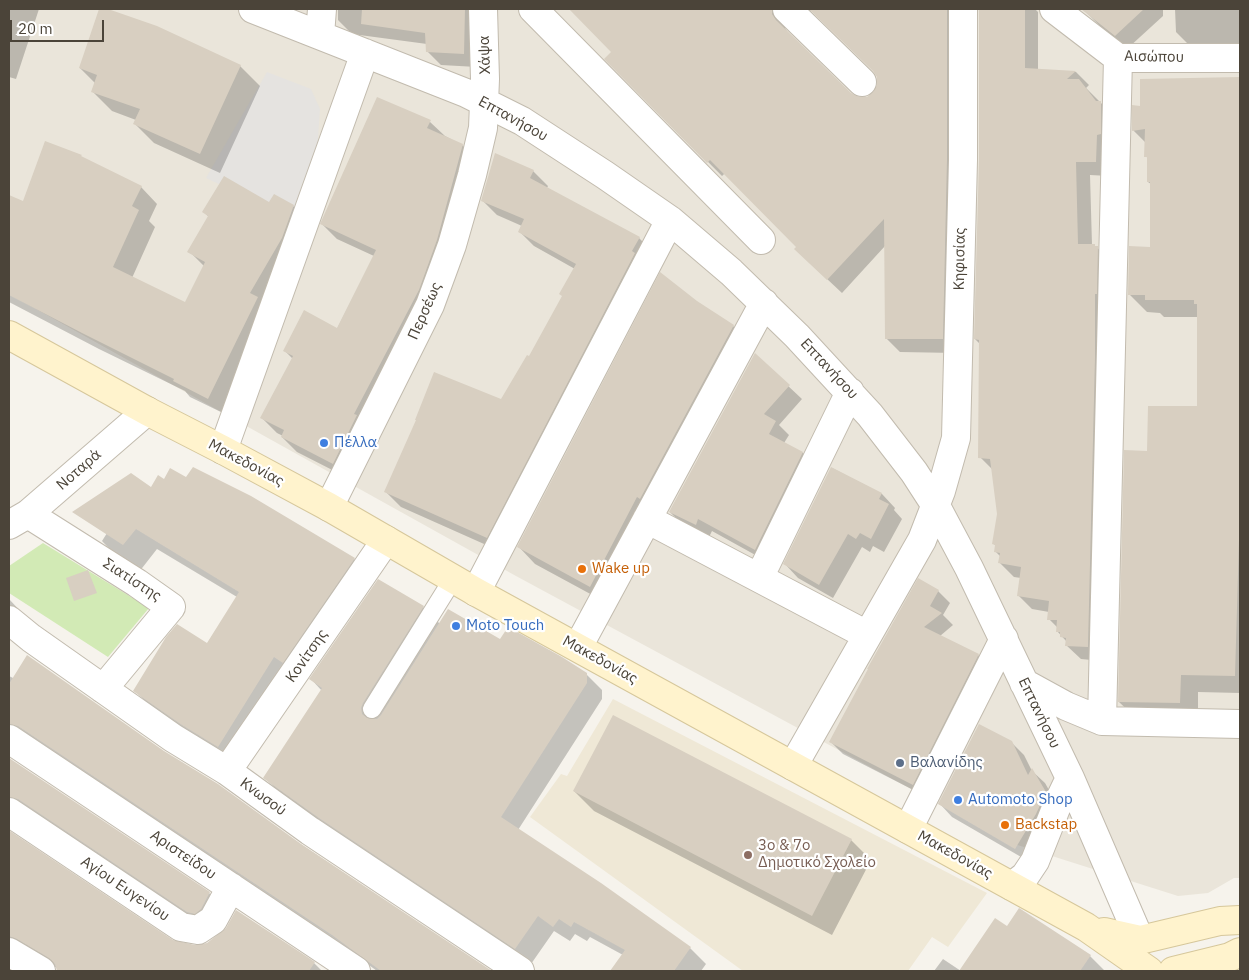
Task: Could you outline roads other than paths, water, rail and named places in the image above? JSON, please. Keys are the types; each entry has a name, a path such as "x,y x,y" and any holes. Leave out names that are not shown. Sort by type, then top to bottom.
{"street":[{"name":"Επτανήσου","path":"253,9 485,102 522,121 558,144 670,220 699,244 764,303 850,392 895,446 936,506 1004,639 1070,778 1153,971"},
{"path":"320,35 322,9"},
{"name":"Χάψα","path":"483,9 485,102"},
{"path":"533,9 761,240"},
{"path":"787,9 862,82"},
{"name":"Κηφισίας","path":"793,766 922,540 936,506 956,438 963,160 963,9"},
{"name":"Αισώπου","path":"1054,9 1118,58 1240,58"},
{"path":"224,450 365,53"},
{"path":"1102,721 1118,58"},
{"name":"Περσέως","path":"329,507 436,290 472,175 483,128 485,102"},
{"path":"465,585 670,220"},
{"path":"578,647 764,303"},
{"name":"Μακεδονίας","path":"12,342 224,450 329,507 465,585 1086,927 1149,971"},
{"path":"759,578 850,392"},
{"name":"Νοταρά","path":"18,520 147,411"},
{"path":"647,519 867,635"},
{"name":"Σιατίστης","path":"18,520 137,583 171,606 103,688"},
{"name":"Κονίτσης","path":"227,771 386,540"},
{"name":"Κνωσού","path":"9,620 31,638 173,738 227,771 310,830 520,971"},
{"path":"908,829 1004,639"},
{"path":"1024,683 1066,706 1102,721 1240,724"},
{"name":"Αριστείδου","path":"9,739 356,971"},
{"path":"1012,886 1025,876 1034,861 1070,778"},
{"name":"Αγίου Ευγενίου","path":"9,812 180,927 198,930 213,920 231,887"},
{"name":"Μακεδονίας","path":"1086,927 1140,940 1220,921 1240,920"},
{"path":"9,952 41,971"},
{"path":"1173,971 1230,957 1240,952"}],"lane":[{"path":"372,709 465,585"}],"place":[{"name":"Πέλλα","path":"324,443"},
{"name":"Wake up","path":"582,569"},
{"name":"Moto Touch","path":"456,626"},
{"name":"Βαλανίδης","path":"900,763"},
{"name":"Automoto Shop","path":"958,800"},
{"name":"Backstap","path":"1005,825"},
{"name":"3ο & 7ο Δημοτικό Σχολείο","path":"748,855"}]}
